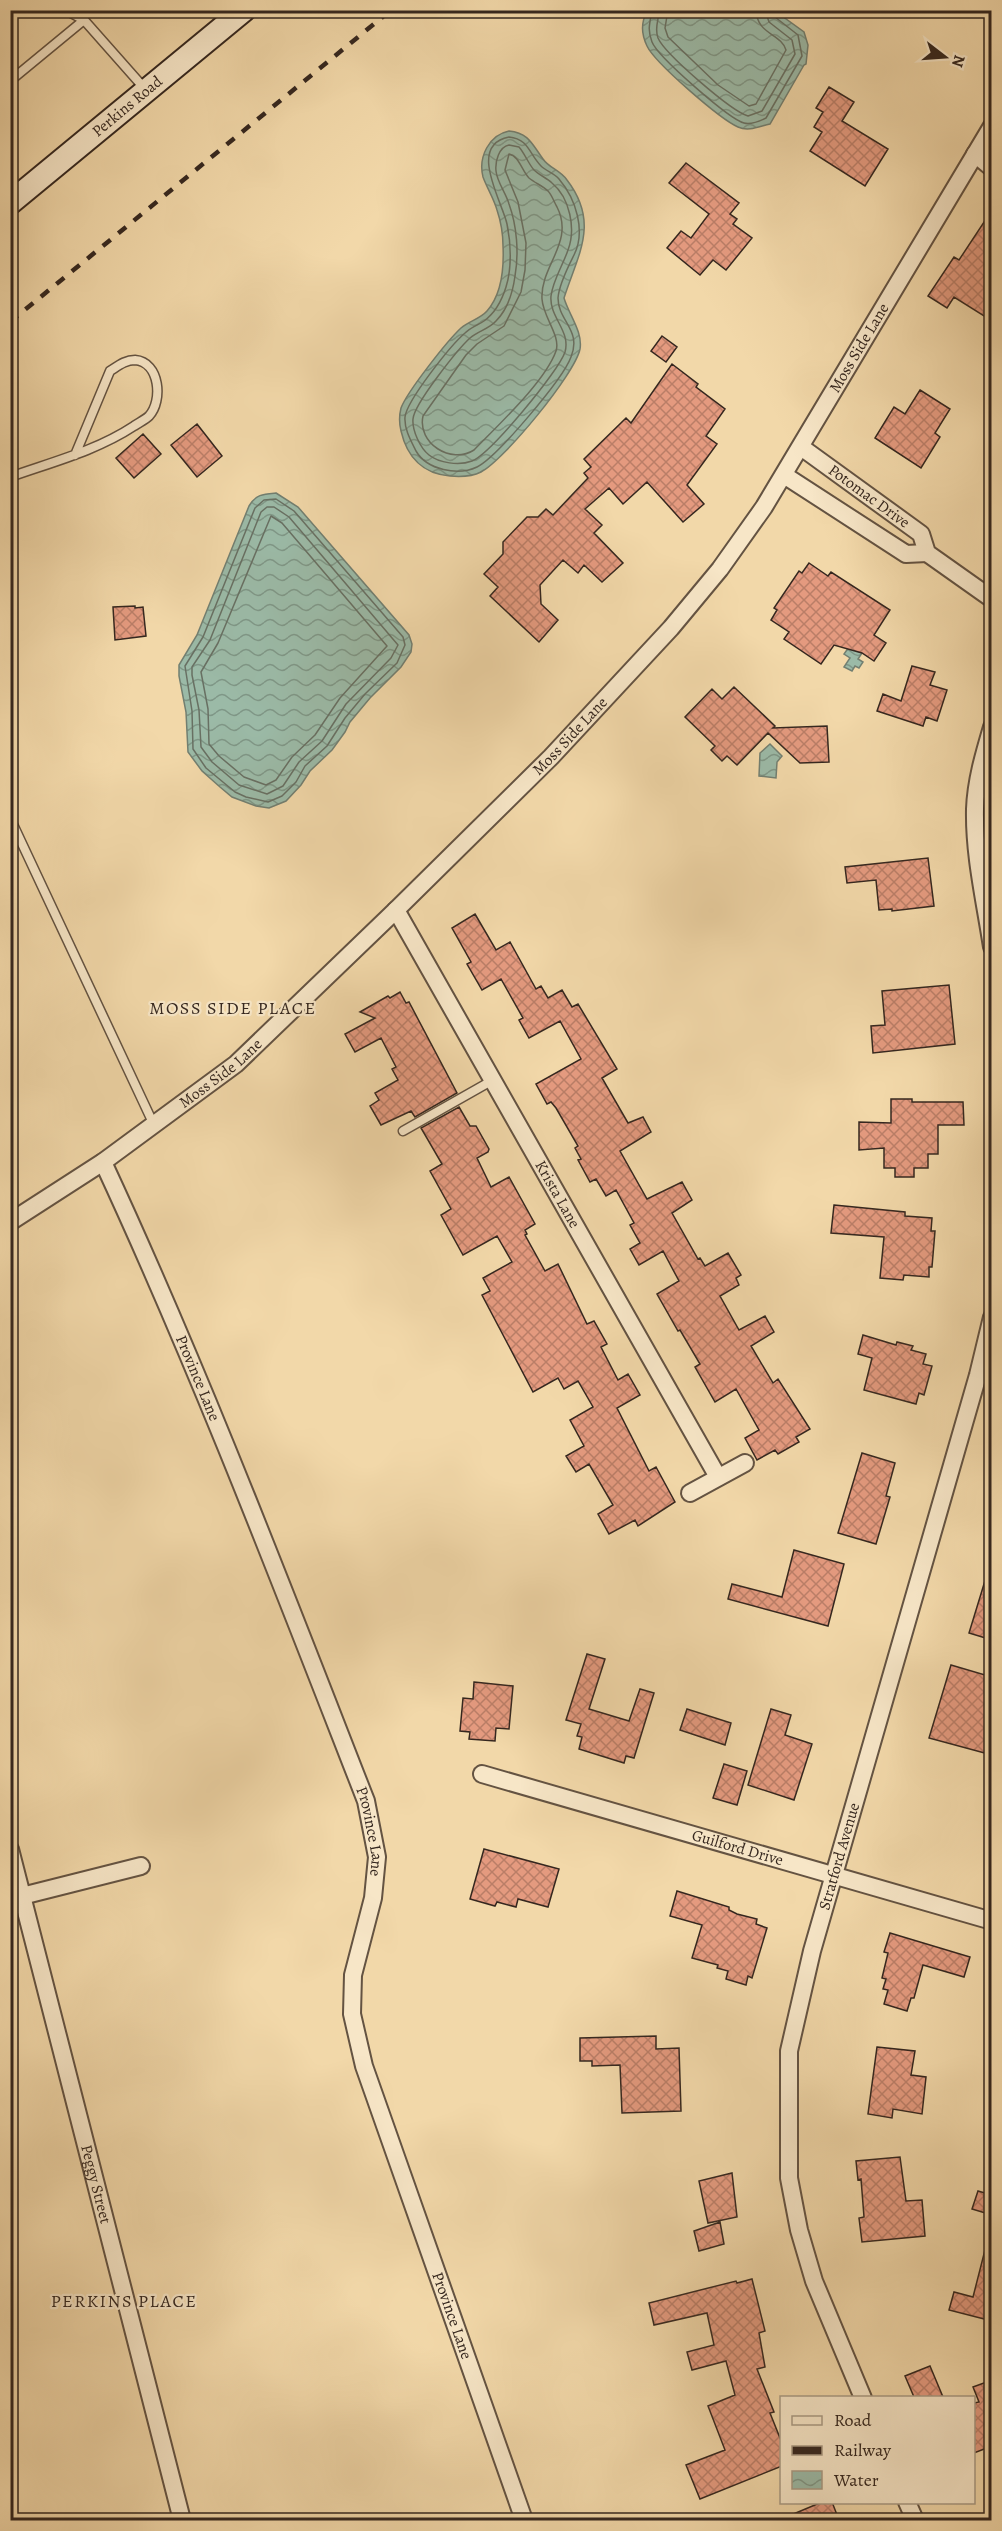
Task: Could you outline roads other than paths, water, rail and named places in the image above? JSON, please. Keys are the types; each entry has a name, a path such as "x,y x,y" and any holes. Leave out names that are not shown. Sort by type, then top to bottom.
{"main road":[{"name":"Perkins Road","path":"10,203 244,10"}],"street":[{"name":"Moss Side Lane","path":"10,1222 103,1162 236,1064 551,757 671,628 730,556 784,475 992,126"},
{"path":"975,154 992,168"},
{"name":"Potomac Drive","path":"801,447 921,534 927,553 992,599"},
{"name":"Potomac Drive","path":"784,475 906,554 927,553"},
{"path":"992,727 980,767 975,808 977,849 992,947"},
{"name":"Krista Lane","path":"396,910 718,1477"},
{"name":"Province Lane","path":"103,1162 162,1290 231,1454 366,1801 377,1857 373,1898 353,1975 352,2014 364,2066 524,2520"},
{"name":"Stratford Avenue","path":"863,2396 814,2281 799,2230 789,2178 789,2051 813,1951 978,1376 992,1317"},
{"path":"690,1493 745,1463"},
{"name":"Guilford Drive","path":"482,1774 992,1921"},
{"name":"Peggy Street","path":"10,1849 17,1899 182,2520"},
{"path":"17,1899 141,1866"},
{"path":"908,2504 915,2520"}],"lane":[{"path":"10,10 67,11 84,20 147,91"},
{"path":"10,81 84,20"},
{"path":"10,477 75,455 112,441 149,417 157,402 158,385 153,374 143,363 135,360 122,363 110,371 75,455"},
{"path":"10,818 155,1125"},
{"path":"403,1131 493,1080"}],"water":[{"path":"647,11 775,11 804,32 808,45 806,64 770,124 750,129 738,127 703,102 652,54 643,32"},
{"path":"509,131 526,137 545,162 564,177 577,196 582,210 583,239 564,298 578,330 580,349 566,377 553,396 492,464 470,476 440,475 424,468 407,449 401,431 400,411 411,391 447,344 461,328 484,314 496,297 502,271 503,237 496,206 483,177 482,162 491,142 502,133"},
{"path":"276,493 298,507 409,635 412,644 411,652 401,667 350,722 332,750 310,771 286,801 269,808 232,797 202,771 188,752 186,712 179,665 197,635 249,506 257,497"},
{"path":"849,647 862,653 858,659 863,662 859,668 855,666 852,671 844,667 850,658 844,654"},
{"path":"770,744 782,756 777,762 776,778 759,776 760,753"}],"waterway":[{"path":"985,10 992,14"}],"railway":[{"path":"10,322 391,10"}],"district":[{"name":"MOSS SIDE PLACE","path":"233,1008"},
{"name":"PERKINS PLACE","path":"124,2301"}]}
